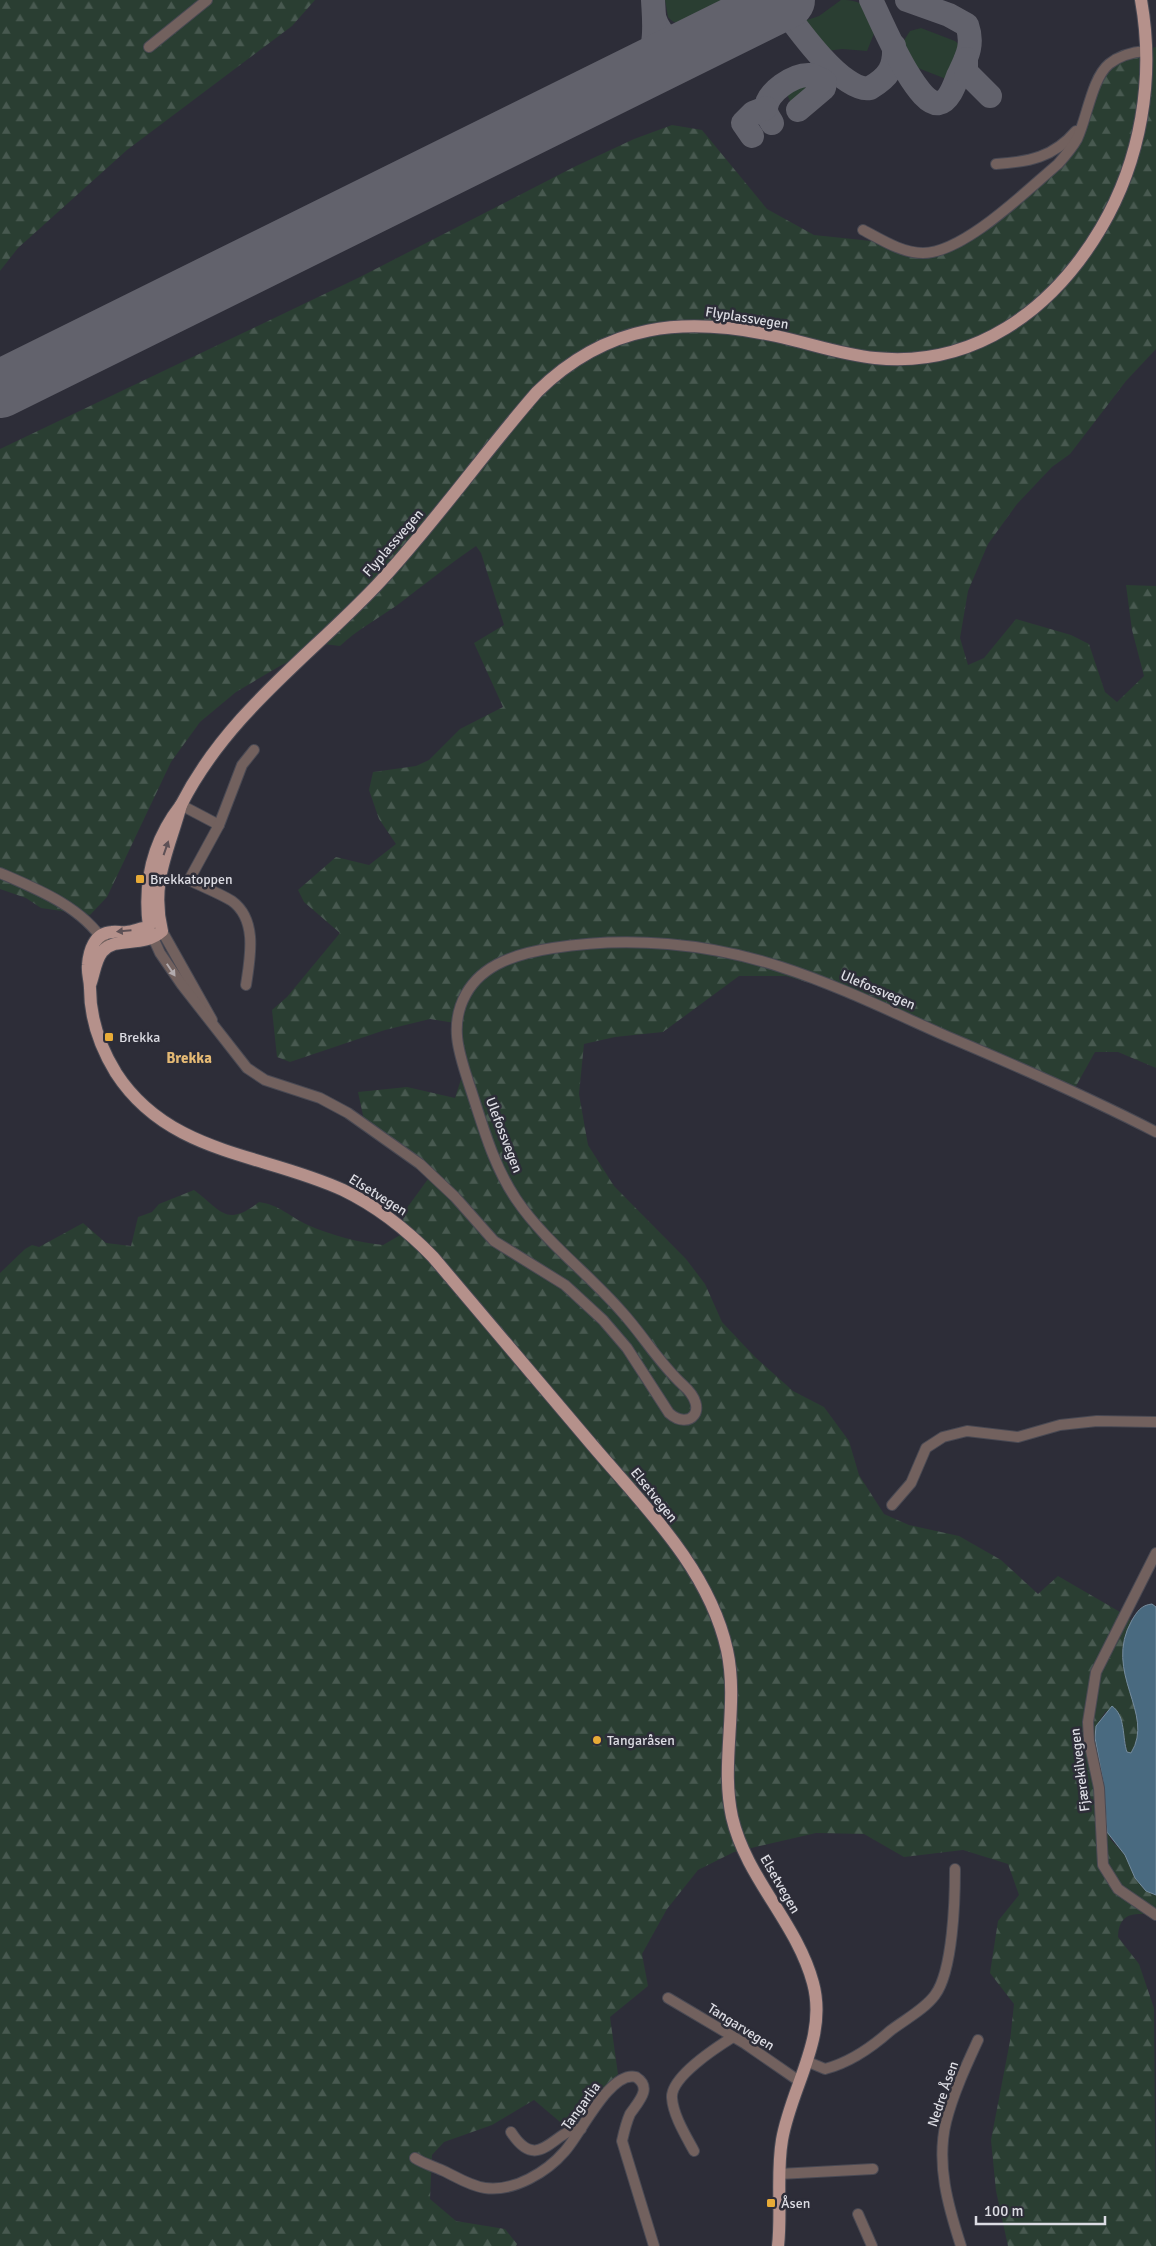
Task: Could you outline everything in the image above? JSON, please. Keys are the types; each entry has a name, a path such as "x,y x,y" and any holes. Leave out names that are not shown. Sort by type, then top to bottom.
{"main road":[{"name":"Flyplassvegen","path":"154,932 158,909 158,881 162,860 181,805 208,760 241,717 378,584 426,530 537,392 585,354 631,334 661,328 689,326 728,328 857,356 906,360 938,356 982,343 1002,332 1032,310 1058,285 1085,252 1108,217 1119,193 1139,133 1144,95 1146,51 1141,0"},
{"path":"100,936 111,932 154,932"},
{"path":"108,947 154,932"},
{"name":"Elsetvegen","path":"100,936 89,954 88,971 91,1007 100,1042 121,1080 143,1106 170,1127 190,1138 328,1184 361,1199 401,1227 433,1258 654,1518 691,1567 709,1598 727,1650 732,1689 729,1792 734,1825 744,1851 794,1939 813,1983 817,2023 785,2126 779,2174 781,2213 778,2246"},
{"name":"Elsetvegen","path":"90,985 99,958 108,947"}],"street":[{"path":"149,47 207,0"},
{"path":"863,230 906,251 939,252 954,246 977,230 1058,164 1069,152 1083,122 1099,79 1108,64 1123,56 1146,51"},
{"path":"996,164 1021,163 1051,154 1068,140 1083,122"},
{"path":"246,985 251,939 244,917 233,902 190,880 219,825 242,765 254,750"},
{"path":"181,805 219,825"},
{"path":"0,873 78,913 108,947"},
{"name":"Ulefossvegen","path":"154,932 182,985 216,1027 236,1056 254,1074 279,1085 320,1098 348,1113 398,1146 443,1184 494,1242 513,1255 547,1273 575,1294 617,1334 669,1413 680,1420 694,1414 698,1406 695,1397 668,1370 611,1300 548,1238 529,1216 512,1192 494,1157 461,1058 456,1024 460,1005 468,990 482,975 501,962 521,954 544,949 622,942 705,949 762,961 868,1002 1020,1068 1156,1132"},
{"path":"892,1505 911,1482 926,1448 943,1437 967,1431 1018,1436 1060,1425 1089,1422 1156,1422"},
{"name":"Fjærekilvegen","path":"1156,1553 1096,1672 1088,1722 1089,1741 1099,1788 1102,1865 1118,1889 1156,1915"},
{"path":"806,2061 824,2069 844,2062 872,2046 935,1995 943,1975 954,1923 955,1868"},
{"name":"Tangarvegen","path":"668,1998 733,2037 799,2081"},
{"path":"694,2151 672,2101 672,2093 691,2068 733,2037"},
{"name":"Nedre Åsen","path":"960,2246 944,2182 942,2146 952,2102 978,2040"},
{"name":"Tangarlia","path":"415,2158 473,2185 484,2188 504,2187 531,2177 555,2162 607,2091 627,2076 632,2076 640,2080 644,2091 626,2125 622,2141 654,2246"},
{"path":"511,2132 520,2144 532,2150 546,2148 571,2130 581,2129"},
{"path":"779,2174 873,2170"},
{"path":"858,2214 872,2246"}],"green space":[{"path":"0,0 315,0 292,26 127,150 18,248 0,271"},
{"path":"665,0 740,0 690,24 678,24 668,17"},
{"path":"841,0 860,3 867,9 877,26 867,51 842,49 827,51 806,29 804,18 807,20 819,16"},
{"path":"921,28 955,41 963,48 953,72 946,79 913,66 902,50 903,42 910,31"},
{"path":"1156,47 1156,349 1126,381 1070,454 1052,467 1017,504 988,544 968,591 960,638 968,665 984,658 1016,619 1071,635 1089,644 1105,692 1117,702 1144,676 1132,630 1126,585 1156,586 1156,1068 1118,1052 1095,1052 1076,1086 1059,1091 833,990 786,976 739,976 663,1032 615,1037 584,1044 579,1094 588,1145 614,1186 686,1259 705,1284 722,1322 755,1357 793,1391 824,1407 849,1441 859,1475 884,1514 909,1525 959,1536 1001,1560 1038,1594 1058,1576 1127,1616 1131,1621 1124,1640 1123,1658 1125,1675 1138,1723 1137,1738 1131,1753 1127,1752 1124,1735 1106,1711 1096,1726 1095,1738 1103,1781 1110,1839 1125,1855 1135,1878 1146,1891 1156,1895 1156,1915 1135,1914 1125,1918 1121,1922 1118,1937 1139,1964 1154,2008 1156,2246 1008,2246 996,2191 991,2140 1010,2041 1014,2004 990,1973 998,1921 1019,1895 1008,1864 963,1850 904,1857 864,1834 816,1833 734,1852 698,1870 667,1909 642,1954 648,1986 610,2017 618,2074 603,2089 581,2123 566,2127 534,2100 492,2125 444,2142 432,2155 430,2199 456,2221 505,2229 517,2244 516,2246 0,2246 0,1273 25,1249 32,1245 39,1247 83,1223 106,1243 131,1246 138,1217 152,1212 159,1204 194,1190 218,1209 231,1215 248,1210 259,1202 279,1208 317,1229 354,1240 383,1245 402,1234 404,1212 428,1179 414,1159 364,1120 358,1092 407,1087 455,1098 463,1073 455,1023 430,1019 385,1030 290,1062 277,1057 272,1010 287,997 340,933 304,902 298,890 336,857 369,865 396,844 379,819 369,790 373,772 416,766 429,760 460,729 503,707 474,643 504,625 481,553 476,546 340,646 324,644 280,666 236,692 200,722 171,762 107,897 90,915 41,908 26,898 0,889 0,449 360,277 574,167 634,139 672,125 702,130 767,209 814,235 881,242 903,254 936,256 971,239 1064,153 1083,123 1105,60"},
{"path":"801,82 805,82 810,87 791,104 787,94"}],"water":[{"path":"1152,1604 1156,1607 1156,1895 1146,1891 1135,1878 1125,1855 1107,1832 1103,1781 1095,1738 1096,1726 1112,1706 1120,1715 1125,1746 1127,1752 1131,1753 1137,1738 1137,1723 1125,1675 1123,1658 1124,1639 1132,1620 1142,1607"}],"taxiway":[{"path":"628,78 645,61 653,44 653,0"},
{"path":"781,0 779,3 820,56 846,80 859,87 870,88 882,80 890,71 894,46"},
{"path":"871,0 900,60 920,92 930,101 943,102 951,92 967,57 970,45 967,25 949,15 907,0"},
{"path":"654,17 662,33 674,41 689,42 706,39"},
{"path":"966,59 966,72 990,96"},
{"path":"772,123 767,115 767,103 782,85 804,75 812,75 825,82 824,88 798,110"},
{"path":"752,136 743,123 753,113 766,108"}],"runway":[{"path":"0,389 786,0"}],"place":[{"name":"Brekkatoppen","path":"140,879"},
{"name":"Brekka","path":"109,1037"},
{"name":"Tangaråsen","path":"597,1740"},
{"name":"Åsen","path":"771,2203"}],"district":[{"name":"Brekka","path":"189,1058"}]}
